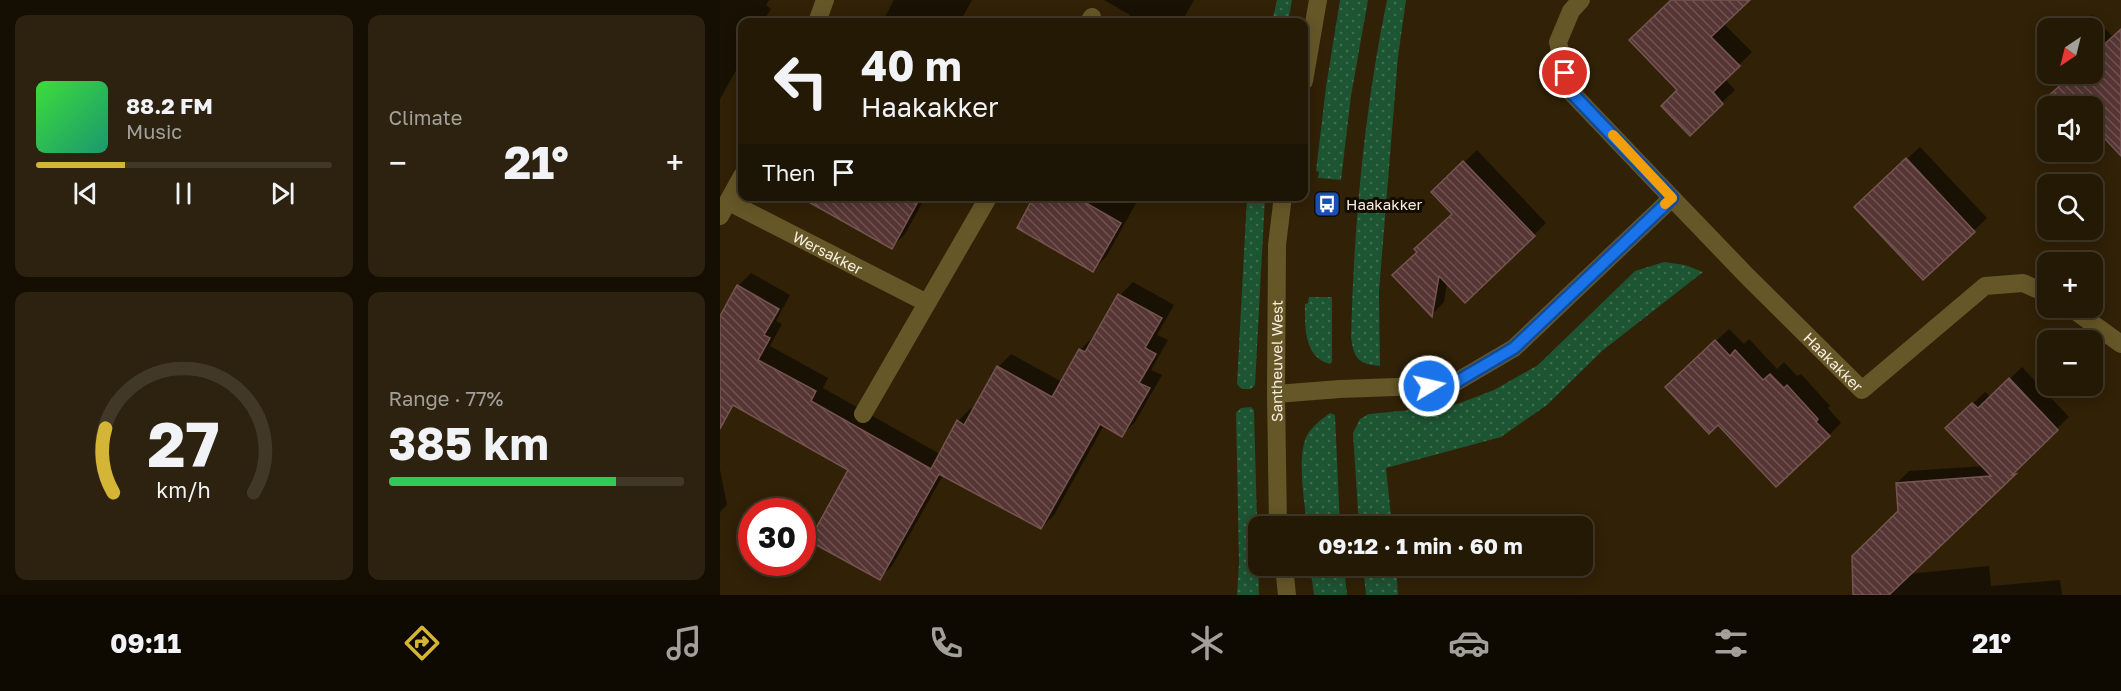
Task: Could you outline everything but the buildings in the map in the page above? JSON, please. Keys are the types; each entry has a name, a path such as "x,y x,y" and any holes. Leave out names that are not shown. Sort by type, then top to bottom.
{"street":[{"path":"1308,58 1318,0"},
{"name":"Haakakker","path":"1581,0 1571,11 1558,42 1568,89 1747,276 1862,390 1985,286 2023,283 2037,289"},
{"path":"818,18 822,1"},
{"name":"Wersakker","path":"738,184 725,209 927,303"},
{"path":"1276,394 1451,385 1514,348 1672,198"},
{"path":"863,414 986,201"},
{"name":"Santheuvel West","path":"1278,516 1277,245 1282,201"},
{"path":"2085,318 2121,345"},
{"path":"1285,576 1287,595"}],"green space":[{"path":"1277,0 1292,0 1289,18 1273,18"},
{"path":"1340,0 1368,0 1351,96 1341,180 1318,178 1319,172 1316,171"},
{"path":"1387,0 1406,0 1398,57 1379,292 1380,366 1367,364 1358,359 1351,337 1355,252 1366,126"},
{"path":"1247,201 1265,201 1255,385 1251,389 1242,389 1237,384"},
{"path":"1664,262 1685,265 1703,272 1602,351 1547,405 1501,437 1386,468 1391,516 1358,516 1353,433 1360,419 1369,414 1452,406 1494,390 1538,365 1635,271"},
{"path":"1309,297 1332,297 1332,362 1330,364 1315,355 1307,339 1305,304 1308,303"},
{"path":"1251,407 1254,410 1257,516 1248,516 1248,576 1258,576 1259,595 1237,595 1239,563 1236,413 1241,408"},
{"path":"1330,413 1335,415 1340,516 1306,516 1302,452 1309,432"},
{"path":"1311,576 1345,576 1347,595 1314,595"},
{"path":"1364,576 1397,576 1398,595 1366,595"}],"slow traffic":[{"path":"1613,135 1672,198 1665,204"}],"place":[{"name":"Haakakker","path":"1327,204"}],"route":[{"path":"1429,386 1451,385 1514,348 1672,198 1568,89 1565,73"}]}
